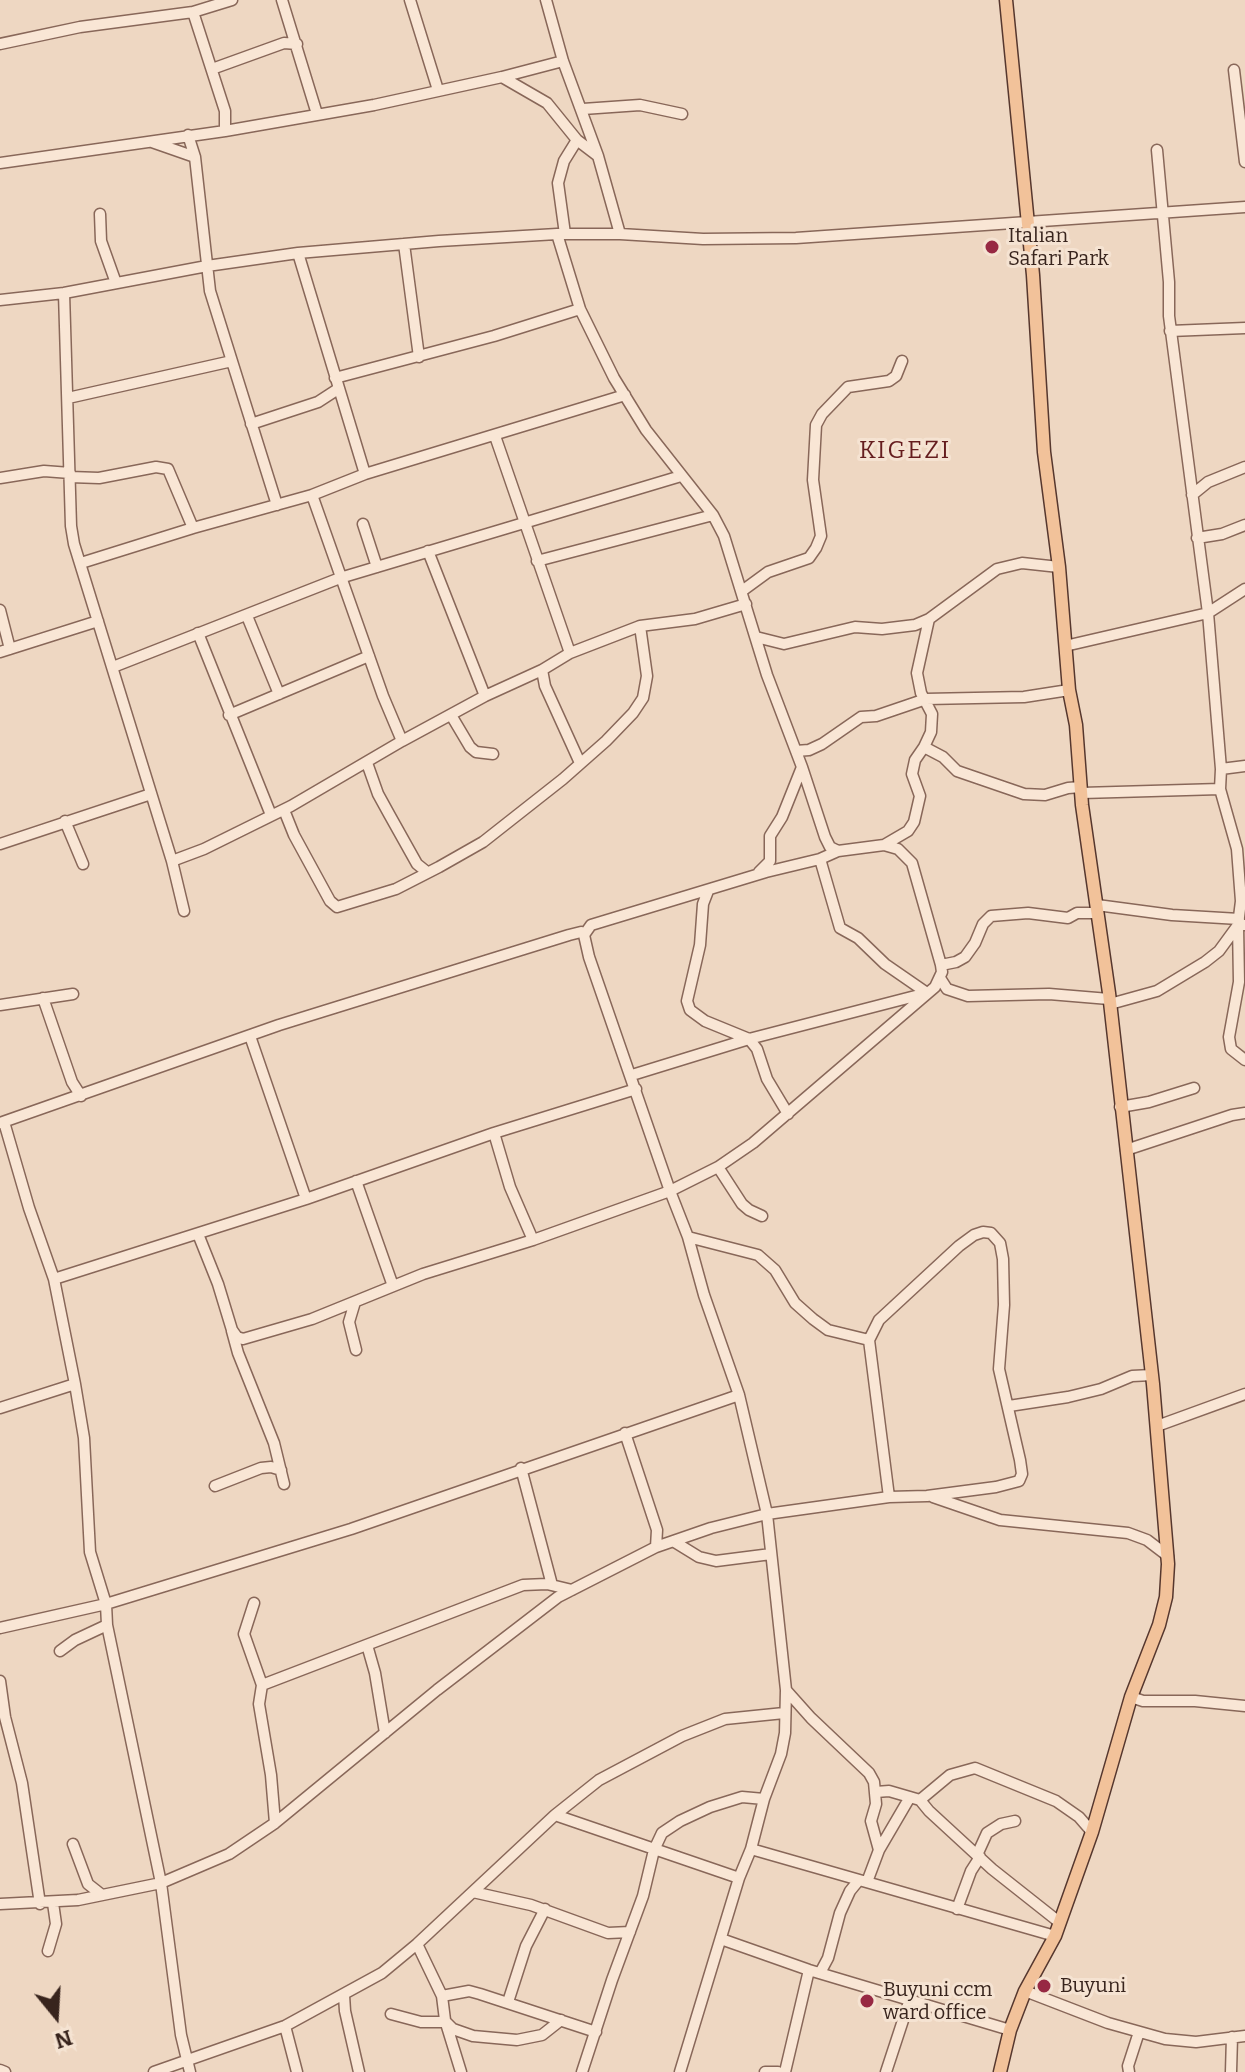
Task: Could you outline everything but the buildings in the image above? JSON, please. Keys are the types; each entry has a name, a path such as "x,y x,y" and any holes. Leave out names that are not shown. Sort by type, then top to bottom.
{"main road":[{"path":"1000,2072 1010,2030 1025,1991 1055,1936 1092,1832 1131,1697 1159,1625 1166,1597 1168,1556 1152,1375 1110,1002 1069,690 1059,567 1044,452 1006,0"}],"street":[{"path":"0,44 80,27 193,12 232,0"},
{"path":"282,0 317,114"},
{"path":"410,0 438,90"},
{"path":"546,0 563,61 598,156 620,234"},
{"path":"193,12 225,111 225,131"},
{"path":"212,69 284,43 297,44"},
{"path":"0,163 225,131 374,105 563,61"},
{"path":"1234,70 1245,162"},
{"path":"502,77 547,103 577,140 598,156"},
{"path":"583,109 640,105 682,114"},
{"path":"188,135 195,157 210,291 277,505"},
{"path":"577,140 564,161 558,183 561,234 580,309 646,430 713,515 724,536 767,675 825,837 830,847 838,851"},
{"path":"150,141 195,157"},
{"path":"1157,150 1169,282 1170,331 1208,613 1220,789 1241,849 1239,982 1229,1044 1245,1060"},
{"path":"0,300 64,293 207,266 298,253 404,244 561,234 703,239 796,238 1245,207"},
{"path":"100,214 101,241 116,283"},
{"path":"404,244 419,357"},
{"path":"298,253 365,474"},
{"path":"64,293 71,526 172,861 184,911"},
{"path":"251,424 318,402 337,383 580,309"},
{"path":"1170,331 1245,328"},
{"path":"68,398 232,361"},
{"path":"742,591 768,572 809,558 816,548 821,536 813,480 816,425 822,414 848,387 889,381 896,376 902,361"},
{"path":"81,563 312,495 365,474 625,395"},
{"path":"495,436 570,653"},
{"path":"0,478 36,472 99,478 156,467 168,469 193,528"},
{"path":"1192,495 1208,482 1245,467"},
{"path":"113,667 340,578 681,476"},
{"path":"312,495 402,741"},
{"path":"537,561 713,515"},
{"path":"363,524 377,567"},
{"path":"1197,538 1222,534 1245,525"},
{"path":"428,551 485,696"},
{"path":"756,637 784,644 855,627 882,629 915,625 929,619 997,569 1022,563 1059,567"},
{"path":"1065,646 1208,613 1245,589"},
{"path":"172,861 284,810 402,741 570,653 640,626 695,619 746,604"},
{"path":"0,610 5,651 98,621"},
{"path":"247,616 279,694"},
{"path":"680,2072 764,1799 781,1754 786,1690 767,1514 739,1395 584,935 591,925 820,859 838,851 884,845 908,831 914,822 920,796 912,774 915,760 924,747 933,722 921,693 917,673 929,619"},
{"path":"284,810 308,862 330,901 337,907 396,889 483,842 609,738 643,698 647,676 640,626"},
{"path":"198,633 271,815"},
{"path":"229,715 369,656"},
{"path":"542,670 545,686 580,763"},
{"path":"796,751 822,744 861,717 876,716 926,699 1024,697 1069,690"},
{"path":"451,715 470,747 476,752 493,754"},
{"path":"924,747 943,757 957,771 1024,794 1045,795 1068,788 1220,789"},
{"path":"367,763 389,814 417,864 427,872"},
{"path":"1221,769 1245,766"},
{"path":"753,876 770,861 770,836 782,817 802,767"},
{"path":"0,844 151,794"},
{"path":"65,821 83,864"},
{"path":"232,1330 237,1337 253,1337 312,1319 423,1274 533,1240 670,1191 718,1167 753,1143 932,990 940,978 941,965 912,863 898,849 884,845"},
{"path":"820,859 840,928 858,938 885,964 927,993"},
{"path":"708,891 703,904 700,945 687,1001 690,1010 695,1016 749,1039 757,1049 767,1079 788,1114"},
{"path":"941,965 965,957 983,924 991,916 1028,913 1068,918 1097,909 1172,915 1241,930"},
{"path":"940,978 947,989 968,996 1049,994 1110,1002 1143,996 1170,984 1219,951 1241,930"},
{"path":"190,2072 161,1883 107,1625 106,1604 90,1552 84,1438 75,1384 54,1279 2,1123 250,1036 569,935 581,932 584,935"},
{"path":"632,1075 749,1039 927,993"},
{"path":"1,1002 29,1003 73,994"},
{"path":"43,998 72,1082 81,1096"},
{"path":"250,1036 306,1199"},
{"path":"1120,1107 1194,1088"},
{"path":"54,1279 636,1089"},
{"path":"1126,1150 1245,1113"},
{"path":"494,1133 510,1187 533,1240"},
{"path":"718,1167 742,1204 762,1216"},
{"path":"356,1181 393,1286"},
{"path":"0,1904 53,1903 161,1883 229,1854 275,1823 516,1627 558,1597 656,1547 711,1528 767,1514 889,1497 927,1496 996,1487 1019,1481 1022,1474 999,1369 1004,1305 1003,1259 1000,1243 991,1233 974,1235 959,1246 879,1320 869,1340 889,1497"},
{"path":"198,1234 218,1284 238,1353 270,1433 284,1484"},
{"path":"688,1237 758,1255 775,1270 795,1303 813,1319 828,1330 869,1340"},
{"path":"355,1302 349,1322 356,1350"},
{"path":"1009,1406 1068,1397 1101,1389 1132,1376 1152,1375"},
{"path":"0,1408 75,1384"},
{"path":"1157,1426 1245,1394"},
{"path":"0,1628 106,1604 351,1529 739,1395"},
{"path":"625,1433 657,1530 656,1547"},
{"path":"215,1486 261,1468 281,1470"},
{"path":"521,1468 552,1585"},
{"path":"927,1496 1000,1520 1128,1533 1147,1540 1168,1556"},
{"path":"673,1541 699,1557 716,1561 771,1554"},
{"path":"262,1685 507,1590 530,1584 572,1590"},
{"path":"254,1603 244,1634 262,1685 259,1704 271,1775 275,1823"},
{"path":"60,1651 107,1625"},
{"path":"367,1645 385,1733"},
{"path":"0,1681 5,1717 22,1783 40,1904"},
{"path":"786,1690 869,1773 876,1792 871,1821 879,1850"},
{"path":"1131,1697 1143,1701 1195,1701 1245,1706"},
{"path":"154,2072 285,2026 382,1973 555,1815 599,1780 682,1736 725,1719 784,1713"},
{"path":"785,2072 814,1972 830,1953 840,1913 850,1891 863,1881 879,1850 915,1798 950,1775 975,1768 1056,1801 1079,1817 1092,1832"},
{"path":"876,1792 889,1791 915,1798 978,1856 1059,1922"},
{"path":"582,2072 662,1833 700,1811 742,1797 764,1799"},
{"path":"555,1815 739,1878"},
{"path":"957,1909 987,1833 1001,1824 1015,1821"},
{"path":"73,1844 88,1884 102,1895"},
{"path":"751,1849 1055,1936"},
{"path":"473,1892 545,1909 608,1933 630,1932"},
{"path":"48,1951 56,1924 53,1903"},
{"path":"508,2002 526,1946 545,1909"},
{"path":"721,1939 814,1972 1010,2030"},
{"path":"417,1944 442,1996 446,2022 461,2072"},
{"path":"442,1996 469,1991 596,2032"},
{"path":"1025,1991 1108,2023 1165,2039 1196,2042 1245,2036"},
{"path":"344,1995 359,2072"},
{"path":"886,2072 910,1999"},
{"path":"391,2014 421,2022 446,2022 453,2029 473,2036 517,2040 542,2035 561,2020"},
{"path":"285,2026 297,2072"},
{"path":"1129,2072 1128,2066 1139,2032"},
{"path":"1231,2072 1232,2037"},
{"path":"765,2072 778,2072"}],"place":[{"name":"Italian Safari Park","path":"992,247"},
{"name":"Buyuni","path":"1044,1986"},
{"name":"Buyuni ccm ward office","path":"867,2001"}],"district":[{"name":"KIGEZI","path":"905,451"}]}
